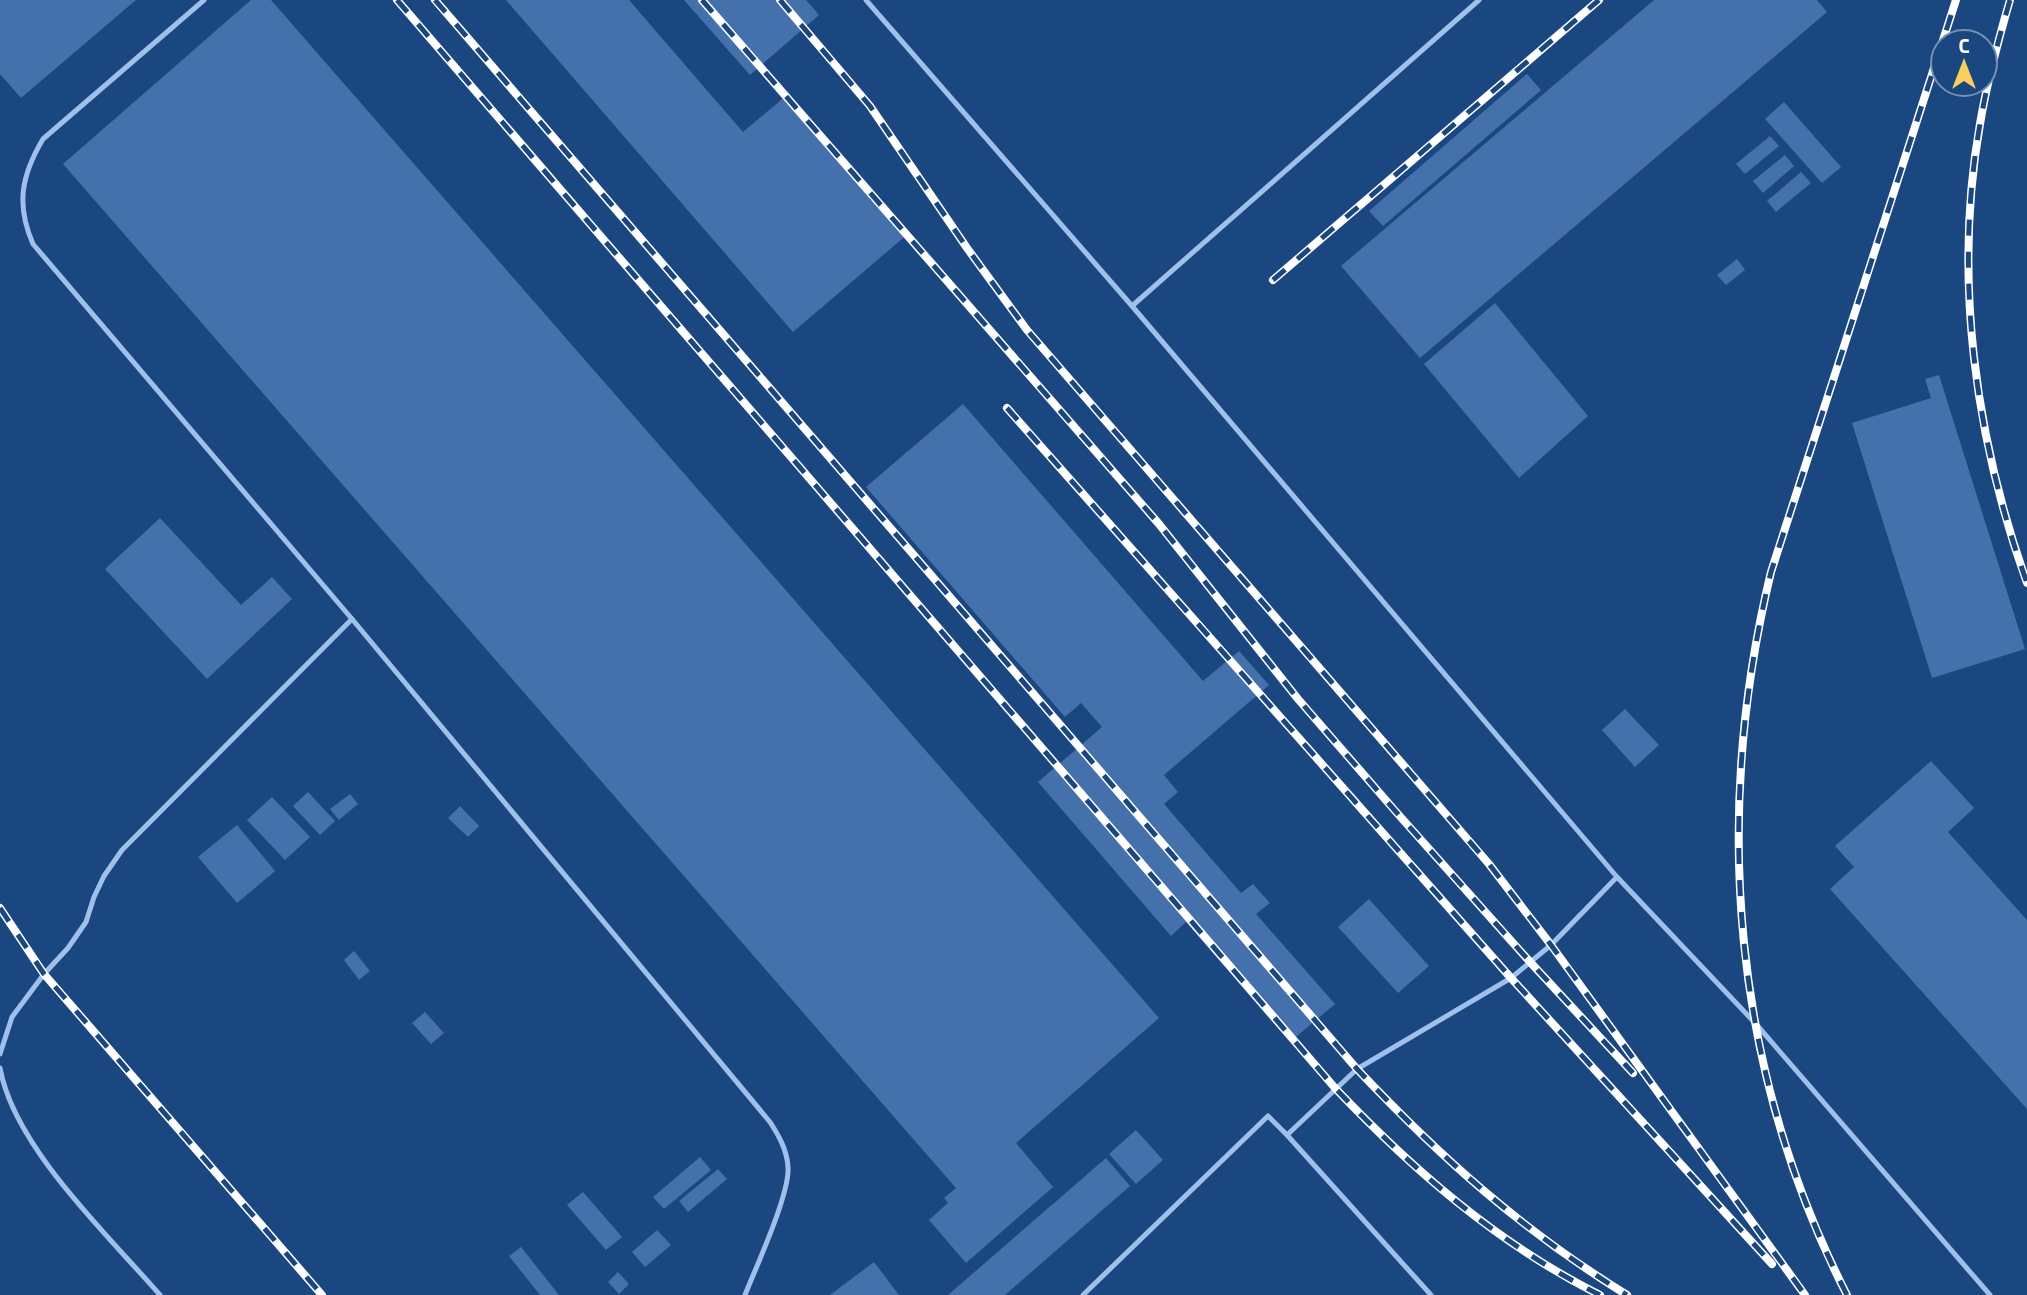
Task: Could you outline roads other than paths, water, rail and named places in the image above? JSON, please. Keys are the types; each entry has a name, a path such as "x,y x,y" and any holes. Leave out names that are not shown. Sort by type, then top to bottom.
{"lane":[{"path":"204,0 43,139 25,177 22,198 24,223 33,244 352,620 770,1122 783,1144 788,1169 774,1221 745,1295"},
{"path":"866,0 1132,306 1617,877 1756,1024 1990,1295"},
{"path":"1132,306 1479,0"},
{"path":"0,1054 12,1017 86,922 104,876 122,850 352,620"},
{"path":"1287,1135 1357,1069 1511,978 1531,963 1617,877"},
{"path":"0,1068 4,1092 52,1172 160,1295"},
{"path":"1083,1295 1268,1116 1431,1295"}],"railway":[{"path":"397,0 1335,1088 1395,1148 1458,1203 1527,1253 1600,1295"},
{"path":"435,0 1357,1069 1420,1133 1484,1191 1552,1245 1627,1295"},
{"path":"702,0 1159,524 1298,699 1531,963 1633,1073"},
{"path":"780,0 870,106 1027,330 1489,864 1551,945 1805,1295"},
{"path":"1273,280 1599,0"},
{"path":"1847,1295 1808,1209 1778,1121 1757,1032 1744,941 1739,849 1742,756 1753,664 1771,572 1956,0"},
{"path":"2010,0 1986,93 1972,182 1969,298 1982,414 1994,472 2027,583"},
{"path":"1007,408 1511,978 1772,1264"},
{"path":"0,908 44,974 322,1295"}]}
